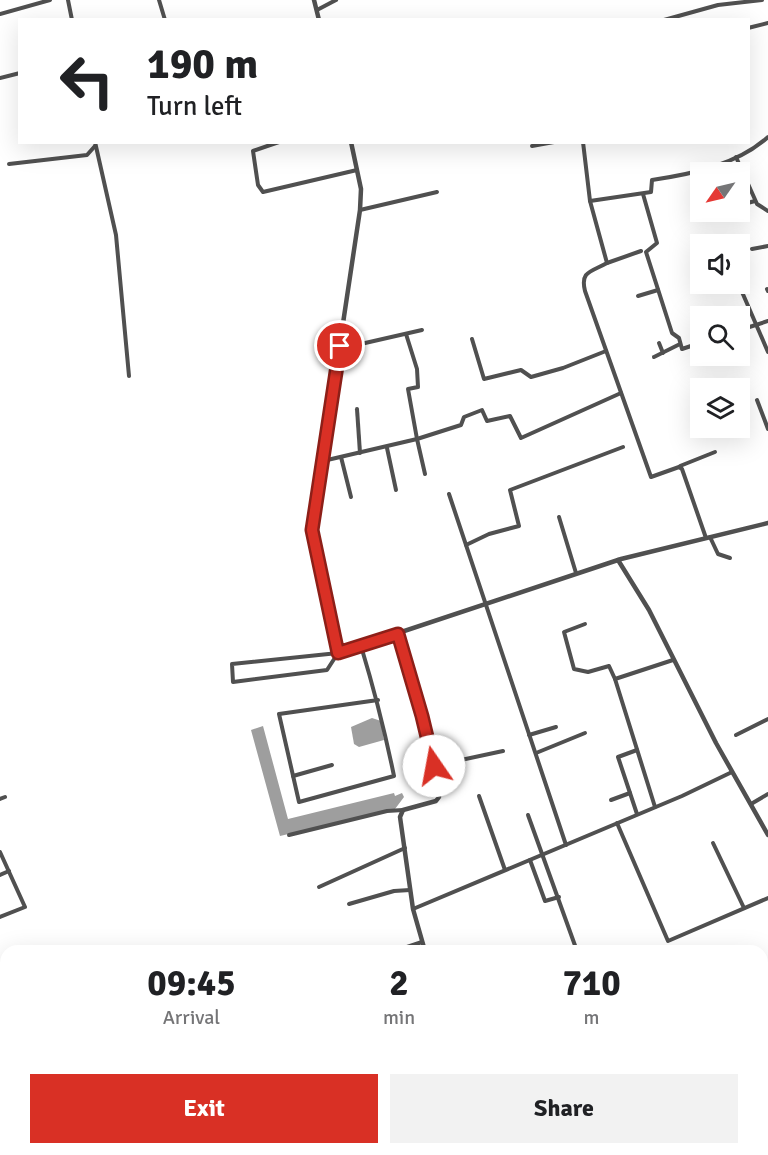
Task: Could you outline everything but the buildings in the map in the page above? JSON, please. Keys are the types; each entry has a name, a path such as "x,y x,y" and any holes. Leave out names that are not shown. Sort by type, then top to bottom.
{"street":[{"path":"0,14 50,0"},
{"path":"68,0 72,18"},
{"path":"159,0 164,18"},
{"path":"314,0 318,18"},
{"path":"316,10 336,0"},
{"path":"671,18 718,5 762,0"},
{"path":"750,28 768,23"},
{"path":"0,78 18,74"},
{"path":"590,201 651,192 652,180 705,169 759,146 768,137"},
{"path":"9,164 87,155 95,144"},
{"path":"95,144 116,235 129,376"},
{"path":"273,144 253,151 258,185 263,192 357,170"},
{"path":"351,144 361,189 360,210 312,530 338,653 327,670 233,681 232,664 338,653 618,560 768,523"},
{"path":"532,146 543,144"},
{"path":"583,144 590,201 607,263"},
{"path":"736,157 755,201 768,211"},
{"path":"360,210 437,192"},
{"path":"643,193 657,243 646,252 672,333 679,338 682,349 690,346"},
{"path":"750,202 755,201"},
{"path":"752,249 768,246"},
{"path":"641,251 607,263 584,275 582,280 651,477 715,452"},
{"path":"638,296 658,290"},
{"path":"743,294 768,352"},
{"path":"750,327 768,321"},
{"path":"340,346 352,346 422,330"},
{"path":"406,334 417,369 418,387 408,389 425,474"},
{"path":"472,339 484,379 523,370 531,376 563,368 606,351"},
{"path":"659,343 663,353"},
{"path":"654,357 681,344"},
{"path":"323,461 387,448 461,425 464,417 482,410 487,421 510,416 521,438 621,393"},
{"path":"757,400 768,429"},
{"path":"357,409 360,453"},
{"path":"466,545 489,534 519,526 510,490 623,447"},
{"path":"387,448 396,490"},
{"path":"341,457 351,497"},
{"path":"679,467 686,477 708,538 718,554 730,558"},
{"path":"449,494 566,845"},
{"path":"559,517 576,573"},
{"path":"618,560 649,610 732,772 768,835"},
{"path":"585,624 564,632 574,669 588,672 609,666 655,807"},
{"path":"290,835 403,810 436,801 439,797 420,707 398,634"},
{"path":"361,646 378,700 394,776 299,802 279,714 378,700"},
{"path":"615,679 673,660"},
{"path":"736,735 768,719"},
{"path":"529,735 556,727"},
{"path":"536,753 585,733"},
{"path":"637,750 618,757 637,814"},
{"path":"434,766 503,751"},
{"path":"293,776 332,765"},
{"path":"413,909 618,823 732,772"},
{"path":"611,800 630,793"},
{"path":"751,804 768,794"},
{"path":"479,795 505,870"},
{"path":"403,810 400,817 410,891 423,945"},
{"path":"528,815 575,945"},
{"path":"618,823 668,941 768,898"},
{"path":"713,843 744,908"},
{"path":"319,887 405,848"},
{"path":"0,852 25,907 0,918"},
{"path":"530,860 545,901 559,897"},
{"path":"0,875 9,871"},
{"path":"350,904 384,893 410,891"},
{"path":"413,945 422,942"}],"shaded area":[{"path":"372,718 381,721 384,740 359,747 354,744 351,727"},
{"path":"263,726 288,819 394,793 395,796 402,793 404,797 395,809 280,836 251,730"}],"route":[{"path":"340,346 312,530 338,653 398,634 434,766"}]}
